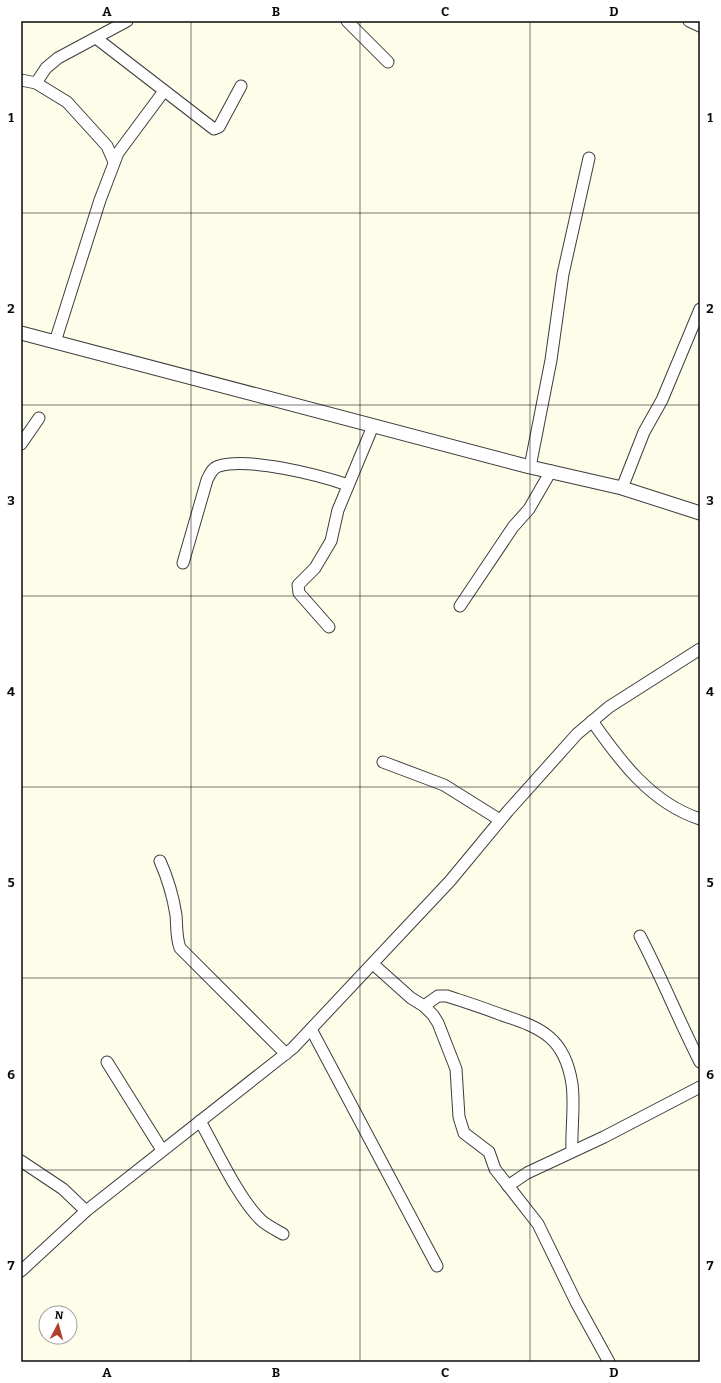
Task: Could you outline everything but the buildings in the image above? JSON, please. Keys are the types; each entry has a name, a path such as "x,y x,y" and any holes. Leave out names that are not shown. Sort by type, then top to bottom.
{"street":[{"path":"36,83 46,68 58,58 127,21"},
{"path":"347,21 388,62"},
{"path":"689,21 700,26"},
{"path":"96,38 210,127 216,129 221,124 241,86"},
{"path":"21,80 36,83 67,102 107,146 114,162"},
{"path":"55,342 100,200 114,162 118,153 164,91"},
{"path":"530,467 551,360 564,274 589,158"},
{"path":"622,488 644,432 662,400 700,308"},
{"path":"21,333 530,467 622,488 700,513"},
{"path":"21,444 39,418"},
{"path":"329,626 299,593 298,585 315,568 331,542 338,510 374,426"},
{"path":"183,563 207,480 211,471 218,466 251,465 280,468 324,477 348,485"},
{"path":"460,606 513,527 529,509 551,471"},
{"path":"21,1271 86,1211 286,1054 373,964 450,881 500,820 566,746 592,721 609,707 700,649"},
{"path":"592,721 610,746 645,787 667,804 700,819"},
{"path":"383,762 444,785 500,820"},
{"path":"160,861 169,880 180,948 286,1054"},
{"path":"640,936 661,977 683,1029 700,1062"},
{"path":"373,964 411,998 424,1006 438,1023 454,1062 459,1117 464,1133 489,1152 495,1169 538,1224 576,1302 609,1362"},
{"path":"424,1006 438,996 447,996 534,1026 547,1034 561,1050 569,1070 572,1095 572,1151"},
{"path":"311,1029 437,1266"},
{"path":"107,1062 162,1150"},
{"path":"508,1186 527,1173 625,1127 700,1087"},
{"path":"200,1121 242,1195 256,1215 262,1222 283,1234"},
{"path":"21,1161 63,1190 86,1211"}]}
